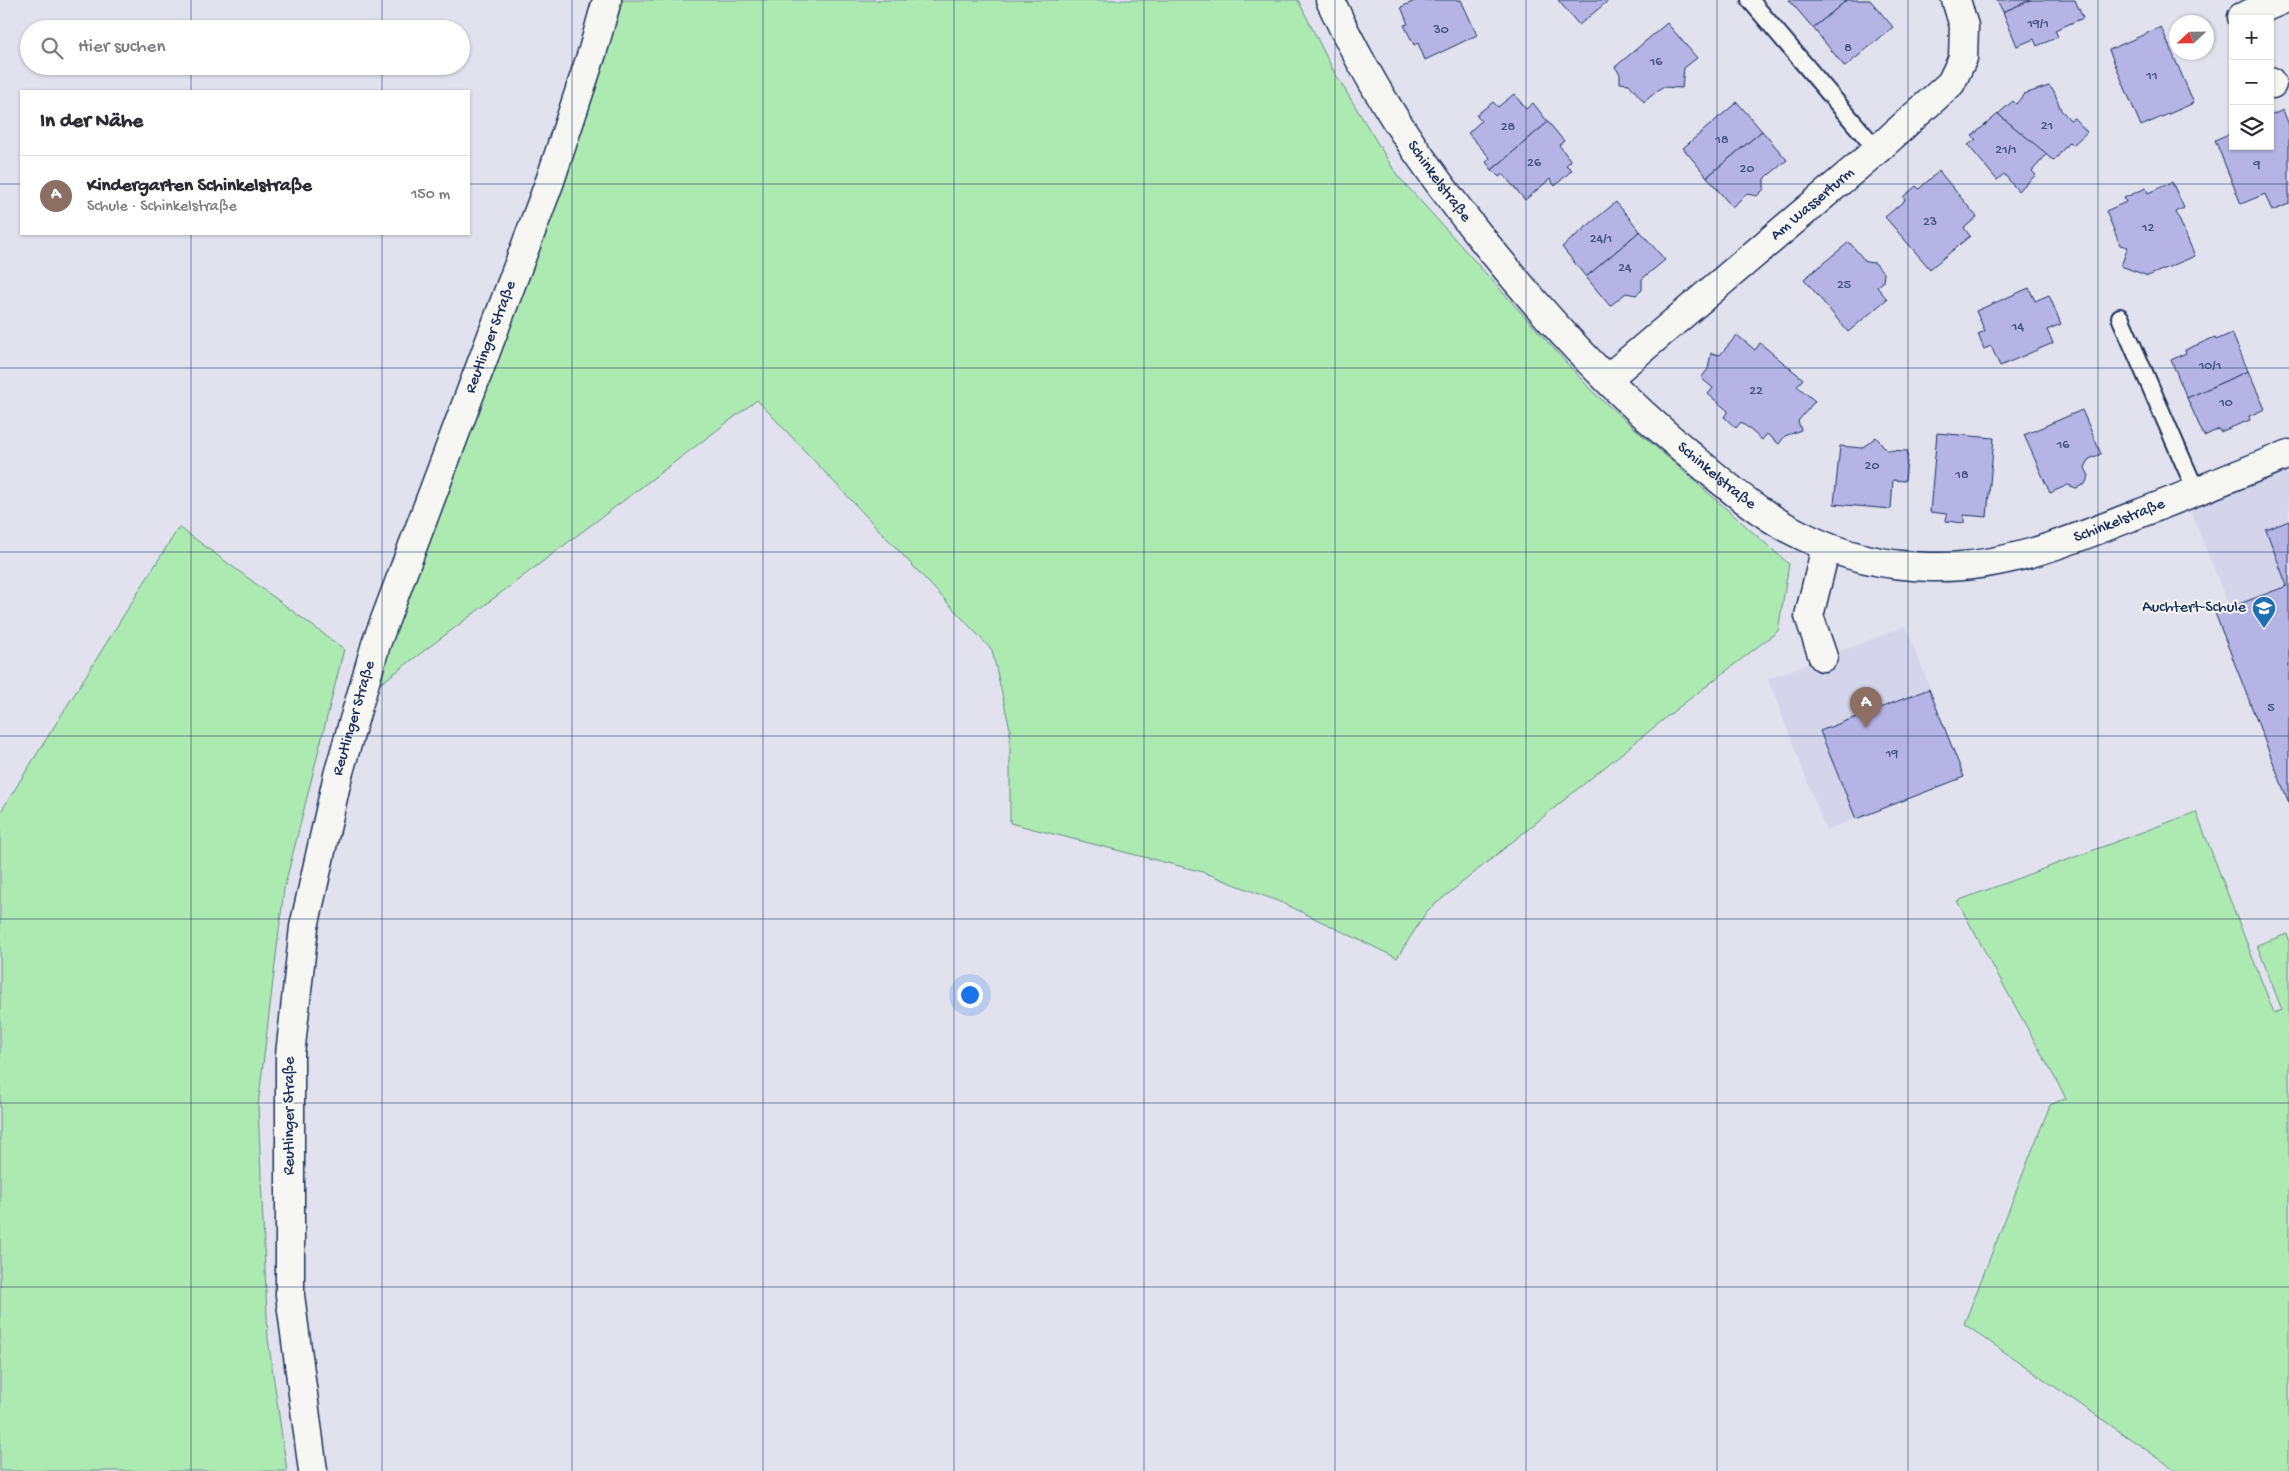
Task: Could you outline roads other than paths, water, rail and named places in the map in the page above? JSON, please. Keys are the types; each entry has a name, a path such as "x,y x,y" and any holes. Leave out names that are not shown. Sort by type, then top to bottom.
{"street":[{"name":"Reutlinger Straße","path":"313,1471 290,1295 290,1055 304,927 338,775 376,644 550,181 593,50 607,0"},
{"name":"Schinkelstraße","path":"1330,0 1346,36 1380,98 1461,214 1550,320 1607,380 1659,430 1748,502 1782,525 1826,547 1881,562 1909,566 1954,567 1985,563 2048,548 2289,454"},
{"name":"Am Wasserturm","path":"1607,380 1877,150 1932,102 1951,82 1963,58 1964,26 1956,0"},
{"path":"2240,12 2282,0"},
{"path":"1823,658 1809,616 1826,547"}],"lane":[{"path":"1750,0 1877,150"},
{"path":"2120,317 2196,491"}],"place":[{"name":"Auchtert-Schule","path":"2264,629"},
{"name":"Kindergarten Schinkelstraße","path":"1866,728"}]}
